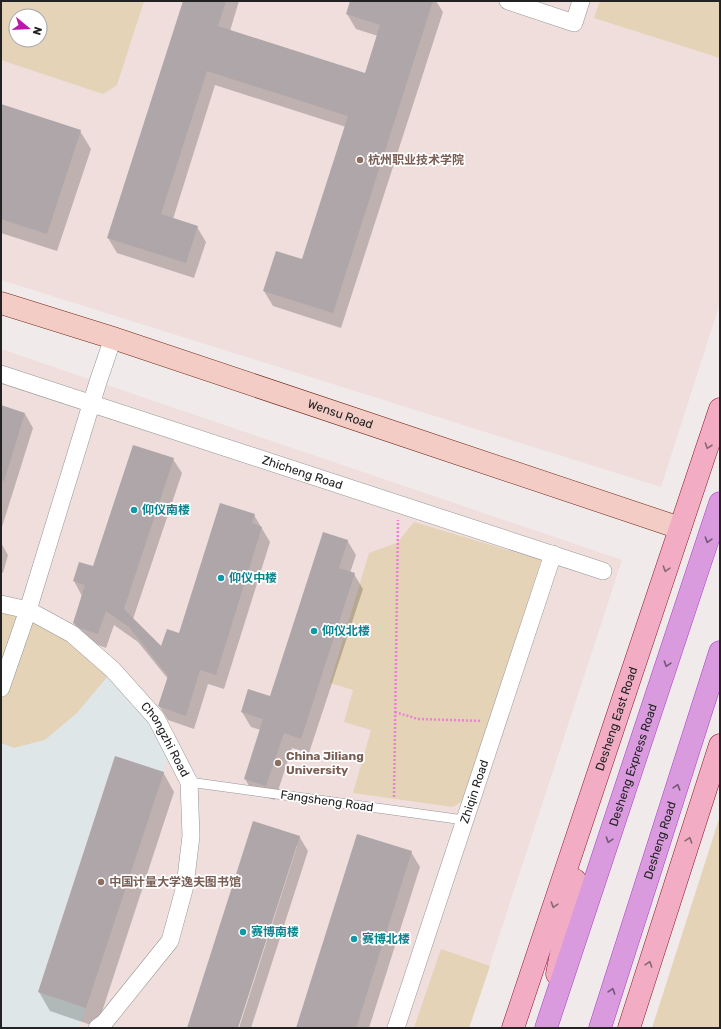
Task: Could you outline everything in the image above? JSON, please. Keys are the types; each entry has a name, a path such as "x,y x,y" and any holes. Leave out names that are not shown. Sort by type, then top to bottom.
{"highway":[{"name":"Desheng Express Road","path":"546,1028 720,503"},
{"name":"Desheng Road","path":"600,1028 720,652"}],"main road":[{"name":"Desheng East Road","path":"513,1028 720,409"},
{"path":"629,1028 720,745"},
{"path":"546,1028 590,796"}],"street":[{"path":"508,1 574,23 581,1"},
{"name":"Wensu Road","path":"1,303 113,338 680,528"},
{"path":"1,688 28,610 113,338"},
{"name":"Zhicheng Road","path":"1,374 603,571"},
{"name":"Zhiqin Road","path":"396,1028 553,554"},
{"name":"Chongzhi Road","path":"1,604 28,610 72,634 114,670 156,718 189,782 191,836 185,886 170,942 104,1026"}],"lane":[{"name":"Fangsheng Road","path":"189,782 464,820"}],"path":[{"path":"394,810 398,504"},
{"path":"395,712 418,719 498,722"}],"shaded area":[{"name":"杭州职业技术学院","path":"1,1 720,1 720,303 661,487 1,280"},
{"path":"1,1 144,1 117,85 103,94 1,60"},
{"path":"600,1 720,1 720,58 594,18"},
{"name":"China Jiliang University","path":"1,349 622,560 469,1028 1,1028"},
{"path":"414,522 541,560 464,800 453,807 353,793 371,730 344,722 353,690 330,683 369,553 397,543"},
{"path":"1,604 28,610 113,670 77,713 45,740 14,748 1,743"},
{"path":"113,670 170,746 164,772 115,756 38,992 86,1008 79,1028 1,1028 1,743 14,748 45,740 77,713"},
{"path":"720,816 720,1028 652,1028"},
{"path":"441,949 490,966 469,1028 414,1028"}],"building":[{"path":"183,1 226,1 218,26 365,73 380,25 346,14 350,1 433,1 333,313 263,291 276,251 302,259 348,116 207,71 161,214 198,226 186,263 107,238"},
{"path":"1,104 81,130 47,234 1,219"},
{"path":"1,405 25,413 4,481 1,480"},
{"path":"133,445 174,458 124,609 161,646 167,629 179,633 220,503 255,514 252,523 262,527 216,675 200,670 186,716 158,706 168,676 129,627 106,611 98,634 80,628 73,623 85,585 73,581 79,562 93,566"},
{"name":"仰仪北楼","path":"323,532 348,540 339,568 355,573 301,739 284,733 266,786 244,779 263,719 241,712 248,689 270,696"},
{"name":"中国计量大学逸夫图书馆","path":"115,756 164,772 86,1008 38,992"},
{"name":"赛博南楼","path":"253,821 300,836 238,1028 187,1028"},
{"name":"赛博北楼","path":"357,834 412,851 356,1028 296,1028"}],"place":[{"name":"杭州职业技术学院","path":"360,160"},
{"name":"仰仪南楼","path":"134,510"},
{"name":"仰仪中楼","path":"221,578"},
{"name":"仰仪北楼","path":"314,631"},
{"name":"China Jiliang University","path":"278,763"},
{"name":"中国计量大学逸夫图书馆","path":"101,882"},
{"name":"赛博南楼","path":"243,932"},
{"name":"赛博北楼","path":"354,939"}]}
